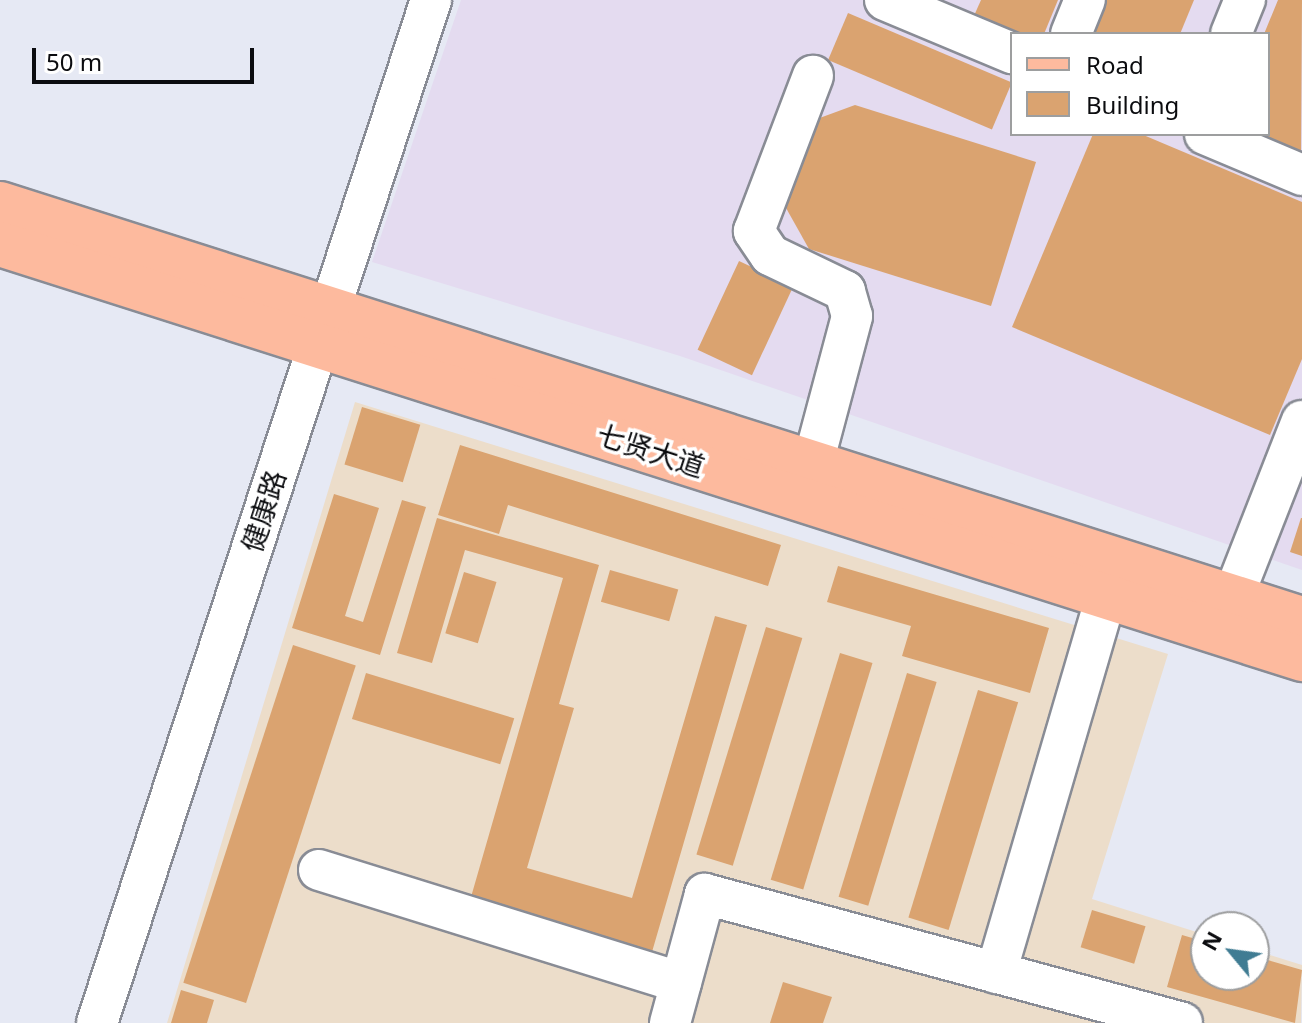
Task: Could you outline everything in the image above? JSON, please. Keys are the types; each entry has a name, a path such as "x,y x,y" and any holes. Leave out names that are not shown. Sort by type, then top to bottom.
{"main road":[{"name":"七贤大道","path":"0,204 323,326 1106,596 1302,659"},
{"name":"七贤大道","path":"0,244 323,326 813,463 1302,619"}],"street":[{"name":"健康路","path":"97,1023 431,0"},
{"path":"885,0 959,14 1010,52"},
{"path":"1072,32 1085,0"},
{"path":"1232,32 1245,0"},
{"path":"813,76 754,231 770,255 845,291 852,316 813,463"},
{"path":"1210,136 1302,175"},
{"path":"1233,597 1302,421"},
{"path":"996,973 1106,596"},
{"path":"319,870 681,983"},
{"path":"670,1023 705,894 1182,1023"}],"shaded area":[{"path":"461,0 1302,0 1302,570 680,356 372,262"},
{"path":"355,402 1168,654 1092,899 1190,930 1190,991 1270,991 1270,955 1302,965 1301,1023 167,1023"}],"building":[{"path":"981,0 1058,0 1045,32 1010,33 973,18"},
{"path":"1106,0 1194,0 1181,32 1093,32"},
{"path":"1278,0 1302,0 1301,154 1258,136 1270,136 1270,32 1265,32"},
{"path":"848,13 1010,82 992,129 828,60"},
{"path":"855,105 1036,162 991,306 809,249 781,199 806,123"},
{"path":"1092,136 1146,136 1302,202 1302,359 1270,435 1012,327"},
{"path":"739,261 793,286 752,375 698,350"},
{"path":"362,407 420,425 403,482 344,464"},
{"path":"460,445 781,545 768,586 508,505 499,534 438,515"},
{"path":"334,494 379,508 345,616 363,622 402,500 426,507 380,655 292,628"},
{"path":"437,518 599,565 559,704 574,708 527,868 632,898 715,616 747,625 652,952 471,897 563,578 465,550 432,663 397,653"},
{"path":"1302,518 1302,556 1290,552"},
{"path":"838,566 1049,628 1030,693 902,656 911,626 827,602"},
{"path":"610,570 678,590 669,621 601,602"},
{"path":"464,572 497,582 478,643 445,633"},
{"path":"766,627 802,638 733,866 696,855"},
{"path":"293,645 356,665 246,1003 183,983"},
{"path":"840,653 873,663 803,890 771,880"},
{"path":"366,673 514,718 500,764 352,719"},
{"path":"907,673 937,682 868,906 839,897"},
{"path":"978,690 1018,702 949,930 908,918"},
{"path":"1092,910 1146,926 1134,964 1081,947"},
{"path":"1182,935 1190,937 1190,991 1270,991 1270,961 1302,970 1295,1023 1167,987"},
{"path":"783,982 832,997 823,1023 770,1023"},
{"path":"181,990 214,1000 207,1023 171,1023"}]}
